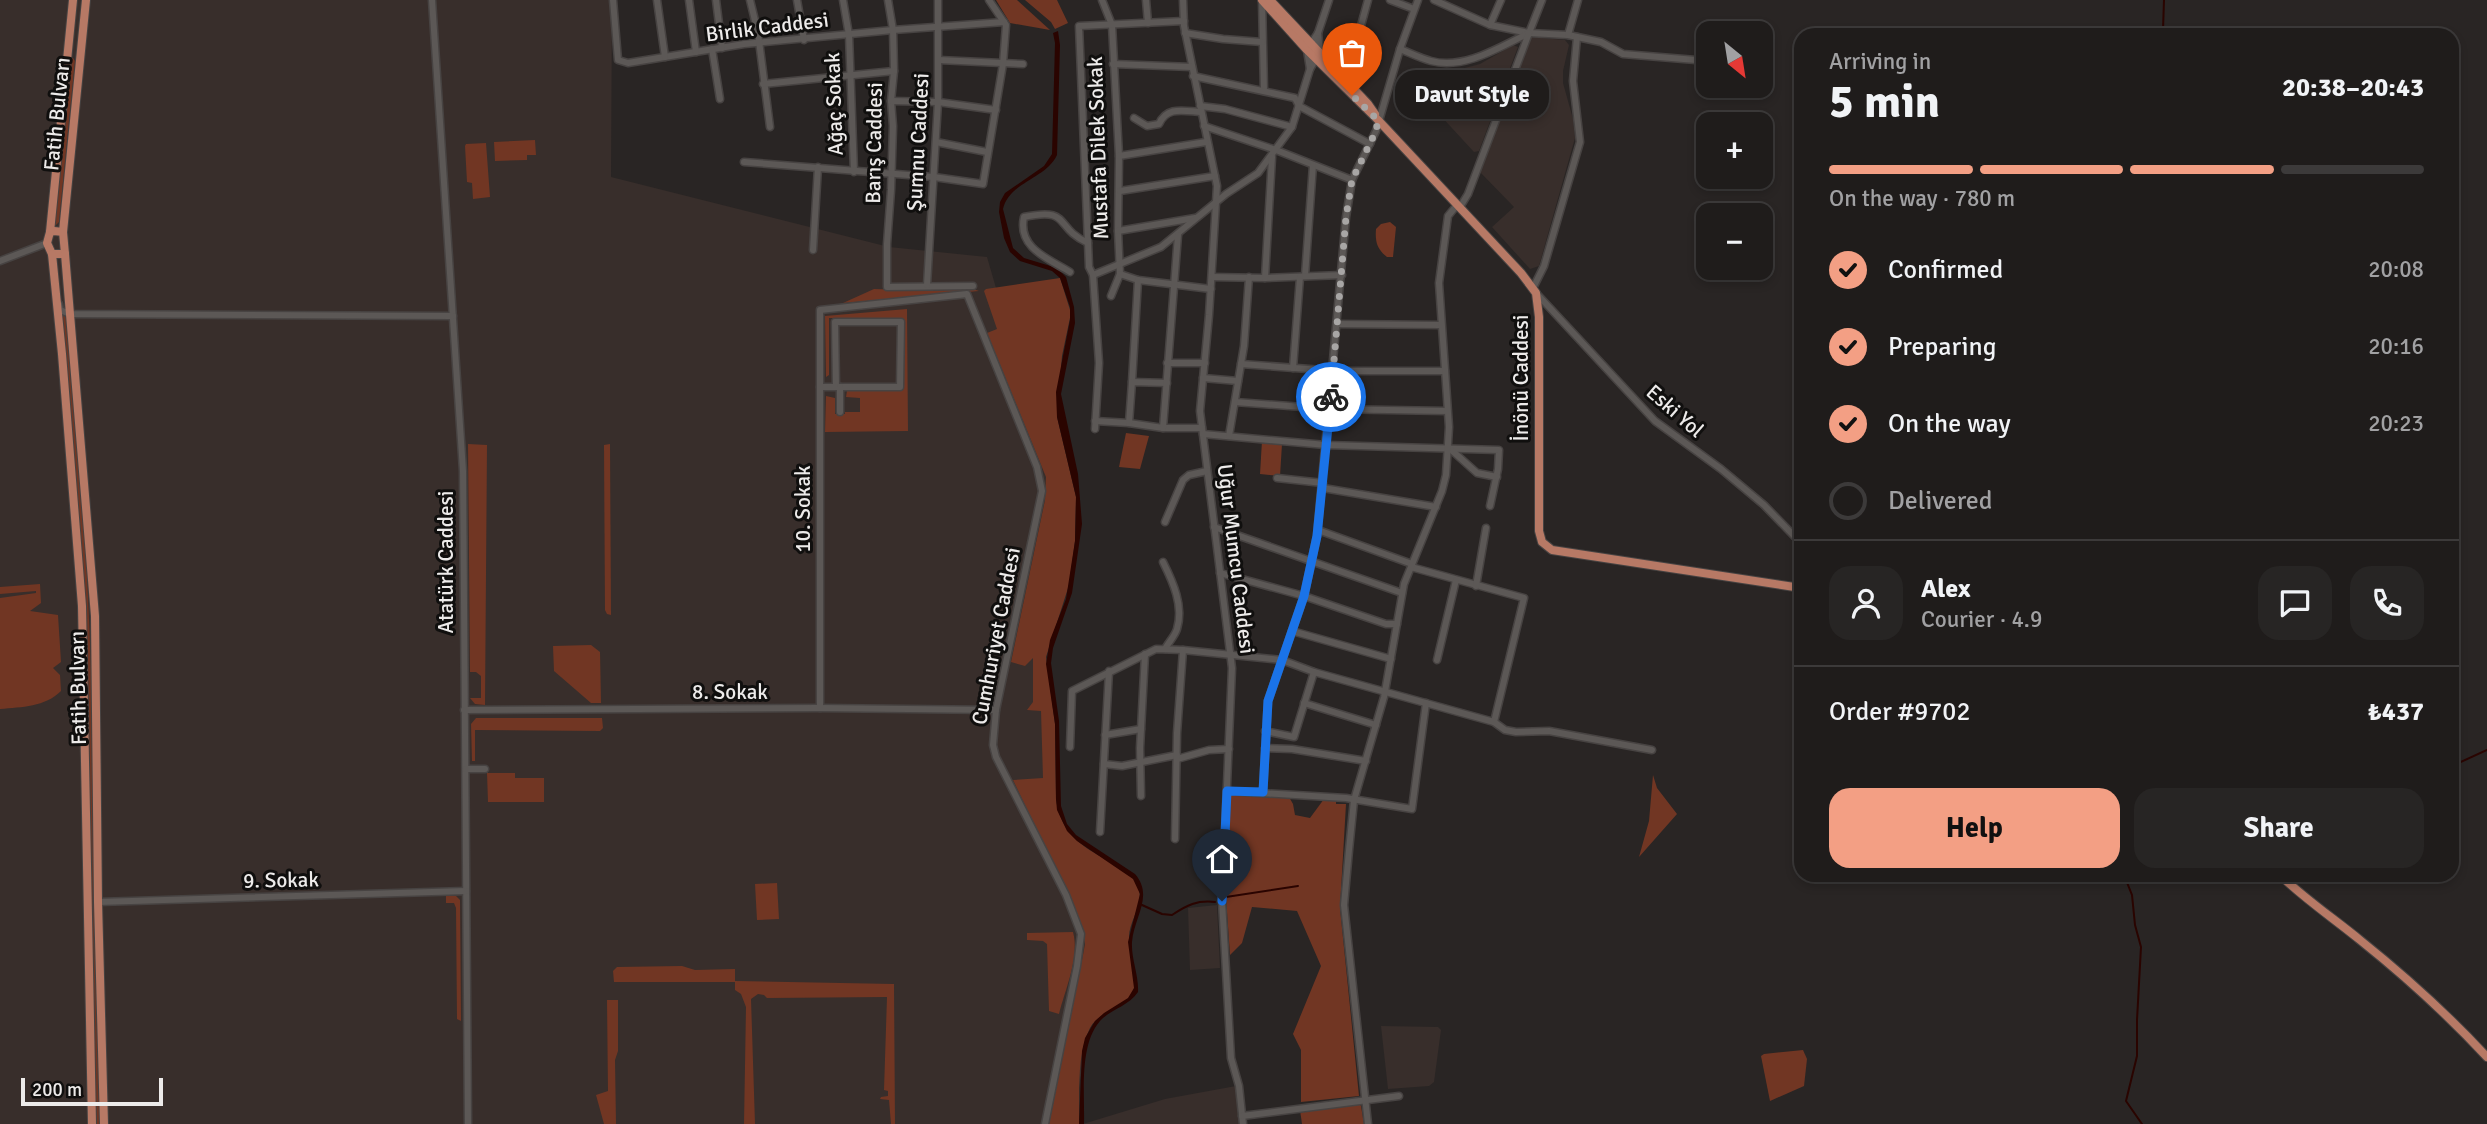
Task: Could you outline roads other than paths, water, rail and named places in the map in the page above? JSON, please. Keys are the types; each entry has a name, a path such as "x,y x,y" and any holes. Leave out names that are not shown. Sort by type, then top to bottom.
{"main road":[{"name":"Fatih Bulvarı","path":"73,0 47,243 52,254 57,292 82,606 92,1124"},
{"name":"Fatih Bulvarı","path":"86,0 63,232 95,618 104,1124"},
{"name":"İnönü Caddesi","path":"1262,0 1318,56 1535,290 1539,317 1539,530 1542,542 1552,550 1794,587"},
{"name":"İnönü Caddesi","path":"1270,0 1310,48"},
{"name":"İnönü Caddesi","path":"1318,56 1346,80 1368,104 1378,120"},
{"path":"50,232 63,232"},
{"path":"52,254 65,254"},
{"path":"2287,882 2305,900 2409,982 2459,1027 2487,1057"},
{"path":"86,894 91,901 98,902"}],"street":[{"name":"Atatürk Caddesi","path":"432,0 463,471 468,1124"},
{"name":"Birlik Caddesi","path":"613,0 618,60 628,63 758,43 1004,22"},
{"path":"657,0 665,57"},
{"path":"689,0 696,52"},
{"path":"716,0 722,48"},
{"path":"750,0 770,127"},
{"path":"797,0 804,40"},
{"name":"Ağaç Sokak","path":"843,0 849,35 854,172"},
{"name":"Barış Caddesi","path":"888,0 893,30 894,71 887,287 973,286"},
{"name":"Şumnu Caddesi","path":"928,285 939,60 938,0"},
{"path":"744,162 933,177 983,184 1003,64 1006,25 989,0"},
{"name":"Mustafa Dilek Sokak","path":"1102,0 1112,25 1119,156 1120,274 1111,296"},
{"path":"1146,0 1148,23"},
{"name":"Uğur Mumcu Caddesi","path":"1183,0 1185,33 1215,176 1217,203 1200,411 1231,656 1222,901 1230,1058 1239,1086 1243,1120"},
{"path":"1262,0 1264,91"},
{"path":"1310,69 1310,48 1329,0"},
{"path":"1346,80 1368,0"},
{"path":"1390,0 1414,9"},
{"path":"1263,792 1268,701 1304,596 1318,530 1346,217 1352,180 1376,131 1400,49 1418,0"},
{"path":"1434,0 1490,25 1529,33 1569,35 1601,42 1623,54 1696,60"},
{"path":"1451,8 1456,0"},
{"path":"1490,25 1502,0"},
{"path":"1368,1121 1344,905 1354,800 1385,692 1402,593 1446,475 1447,411 1439,283 1446,230 1450,213 1468,194 1542,0"},
{"path":"1569,35 1578,0"},
{"path":"1184,22 1079,26 1089,267 1093,275 1099,363 1095,425 1129,422 1326,446 1499,450 1497,477 1490,506"},
{"path":"1185,33 1262,42"},
{"path":"1093,275 1161,247 1258,173 1292,127 1310,69 1318,56 1318,33"},
{"path":"1400,49 1433,62 1460,62 1491,52 1529,33"},
{"path":"1535,290 1580,142 1573,81 1577,37"},
{"path":"712,49 720,99"},
{"path":"939,60 1023,64"},
{"path":"1113,64 1192,67"},
{"path":"763,84 894,71"},
{"path":"1193,76 1295,98 1299,106 1370,144"},
{"path":"891,101 937,102 996,110"},
{"path":"1134,118 1147,126 1159,124 1163,115 1171,110 1224,109 1292,127"},
{"path":"1204,126 1352,180"},
{"path":"936,142 987,152"},
{"path":"1119,156 1206,142"},
{"path":"1265,278 1274,153"},
{"path":"1293,368 1313,165"},
{"path":"813,250 818,167"},
{"path":"1120,191 1215,176"},
{"path":"1070,272 1030,246 1023,228 1024,217 1051,213 1058,216 1072,234 1088,243"},
{"path":"1118,231 1198,217"},
{"path":"1163,428 1178,235"},
{"path":"0,261 47,243"},
{"path":"1120,274 1174,286 1211,289"},
{"path":"1212,277 1342,275"},
{"path":"1229,436 1241,364 1249,277"},
{"path":"1129,422 1139,280"},
{"name":"Eski Yol","path":"1535,290 1656,421 1721,469 1764,505 1794,536"},
{"path":"57,292 60,310 70,314 453,316"},
{"name":"Cumhuriyet Caddesi","path":"820,310 967,294 1037,467 1042,491 996,710 993,745 996,757 1066,895 1081,934 1045,1124"},
{"name":"10. Sokak","path":"820,310 820,708"},
{"path":"820,387 838,387 900,387 901,322 835,322 838,387 840,412"},
{"path":"1337,324 1440,325"},
{"path":"1167,363 1205,363"},
{"path":"1241,364 1333,370 1445,371"},
{"path":"1203,379 1238,381"},
{"path":"1132,382 1167,383"},
{"path":"1235,402 1329,409 1447,411"},
{"path":"1448,447 1477,473 1497,477"},
{"path":"1165,522 1183,480 1189,475 1207,471"},
{"path":"1277,478 1436,507"},
{"path":"1214,527 1402,593"},
{"path":"1476,586 1486,528"},
{"path":"1318,530 1412,566 1524,598 1494,722"},
{"path":"1163,562 1174,584 1178,602 1177,629 1165,649"},
{"path":"1220,573 1304,596 1386,624 1397,624"},
{"path":"1437,660 1456,580"},
{"path":"1292,631 1391,659"},
{"path":"1070,747 1072,691 1156,649 1165,649 1282,660 1314,672 1494,722 1505,730 1549,731 1652,750"},
{"path":"1175,839 1183,650"},
{"path":"1141,796 1145,654"},
{"path":"1100,832 1109,671"},
{"path":"1265,731 1294,737 1314,672"},
{"path":"1304,703 1376,725"},
{"path":"1227,791 1354,800 1412,809 1426,703"},
{"name":"8. Sokak","path":"464,710 996,710"},
{"path":"1105,735 1141,729"},
{"path":"1265,748 1366,761"},
{"path":"1104,764 1122,766 1209,750 1229,749"},
{"path":"466,769 485,769"},
{"name":"9. Sokak","path":"98,902 466,891"},
{"path":"1243,1120 1399,1096"}],"waterway":[{"path":"2163,28 2164,0"},
{"path":"2459,763 2487,750"},
{"path":"2127,882 2132,895 2135,925 2141,947 2137,1056 2126,1101 2142,1124"},
{"path":"1226,897 1298,886"},
{"path":"1142,905 1162,914 1172,915 1192,904 1215,902"}],"place":[{"name":"Davut Style","path":"1352,95"}]}
